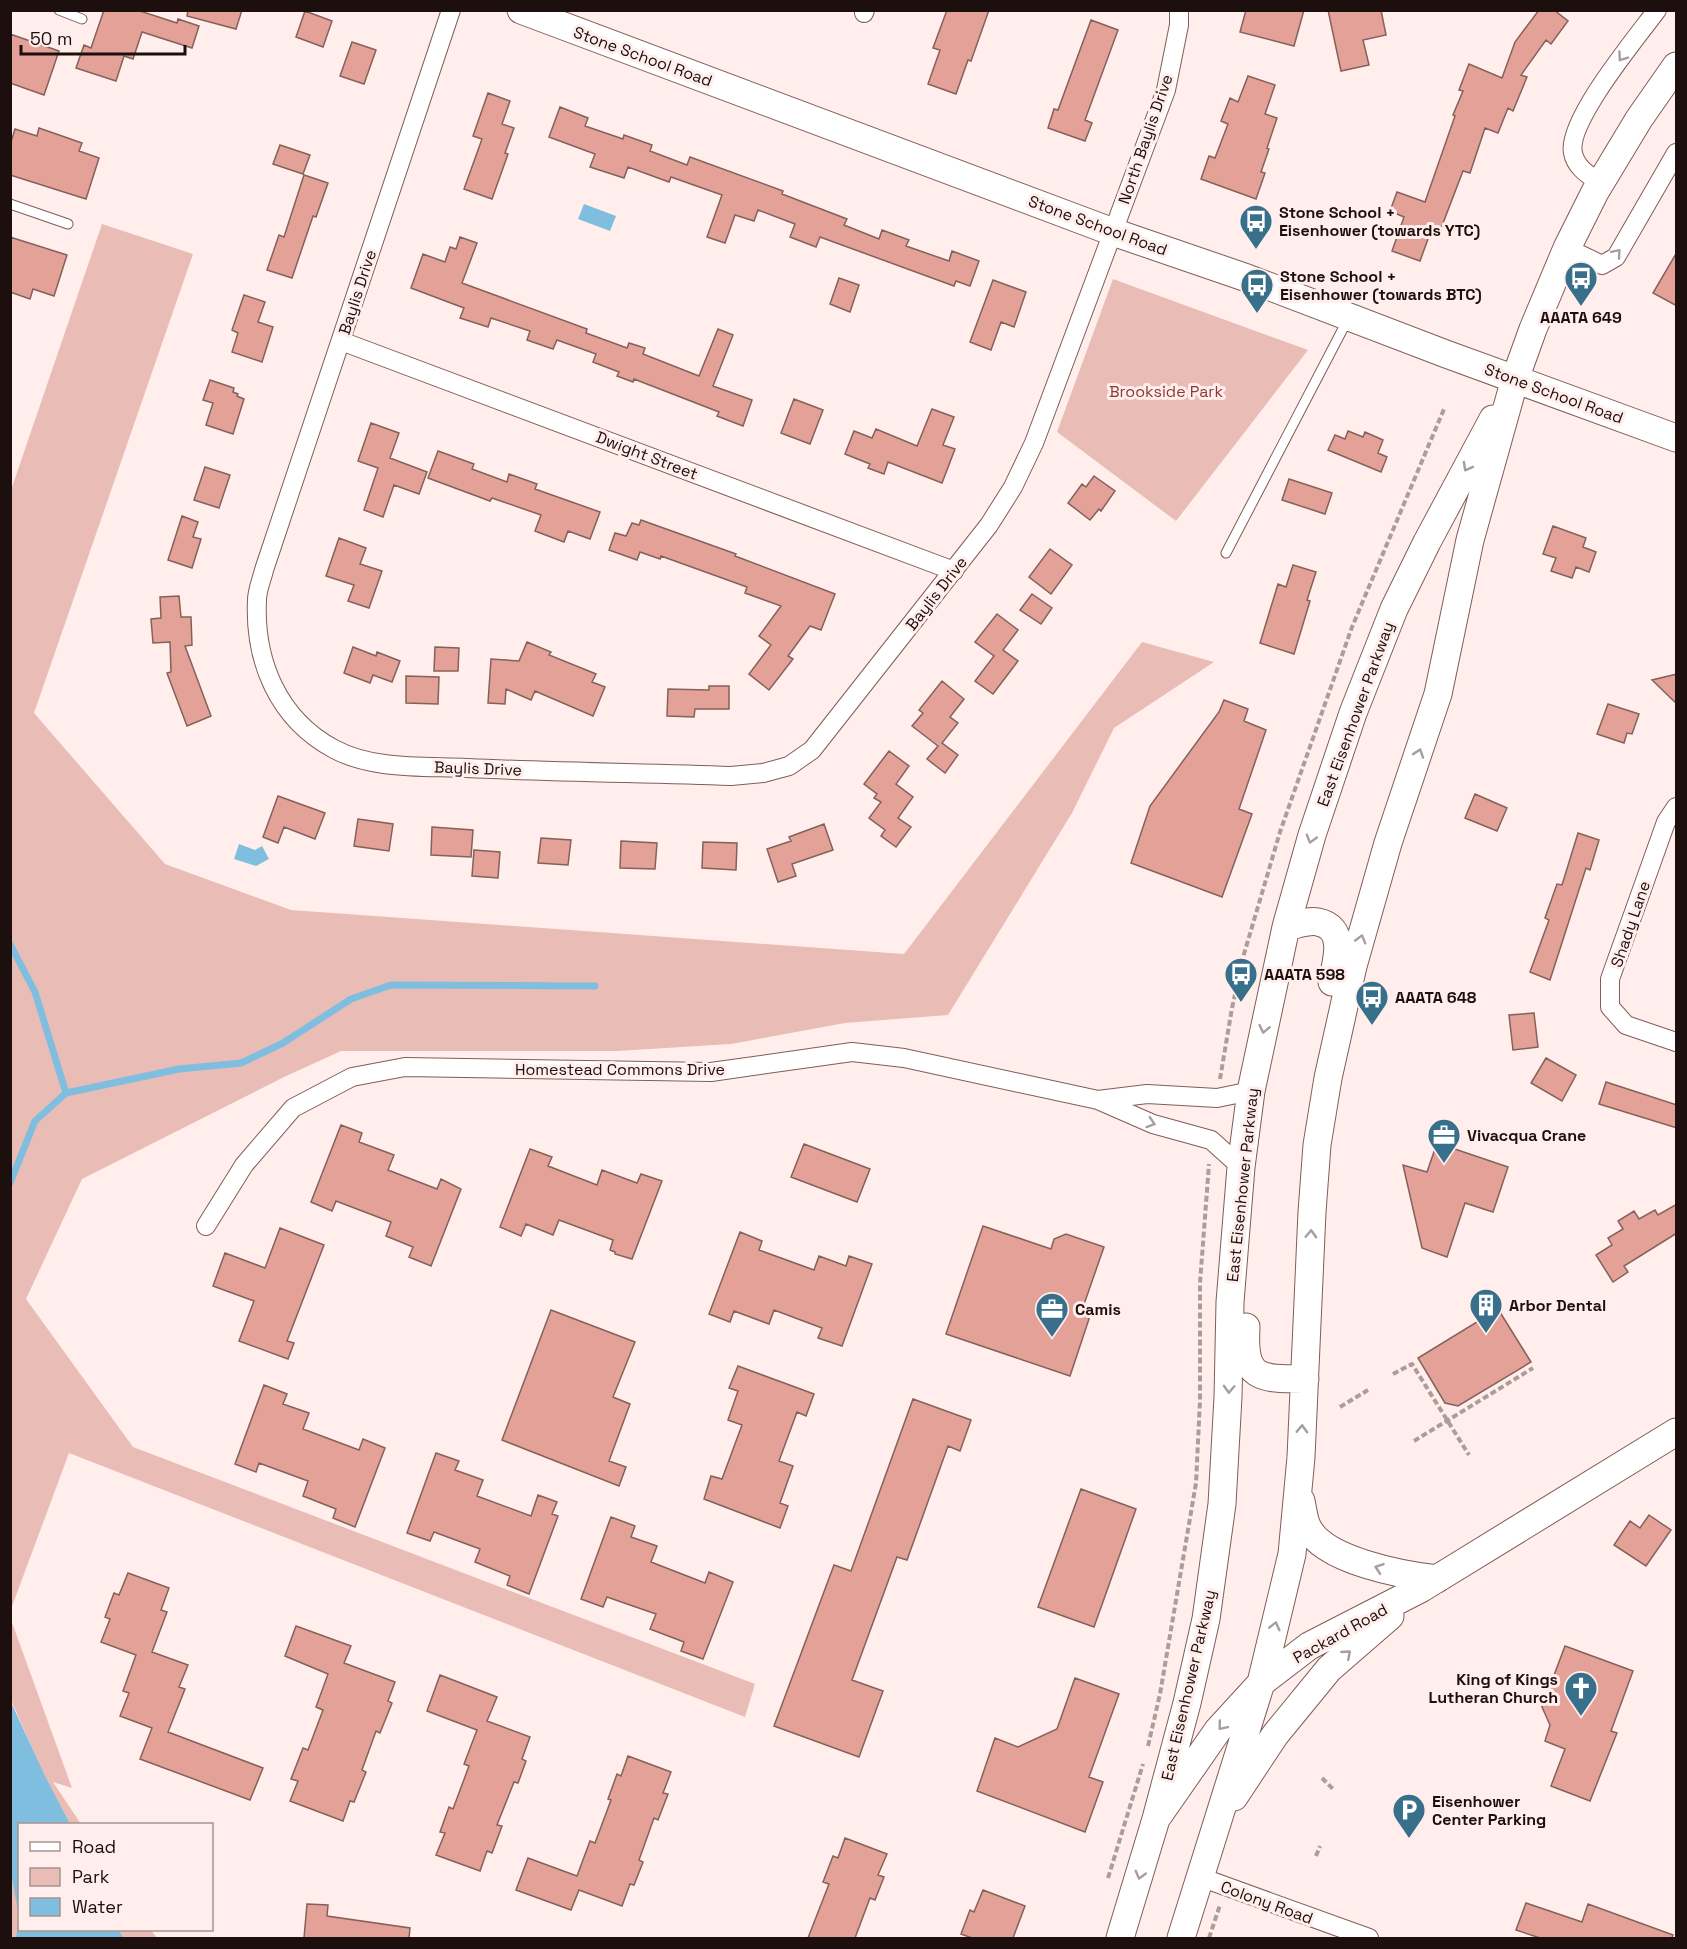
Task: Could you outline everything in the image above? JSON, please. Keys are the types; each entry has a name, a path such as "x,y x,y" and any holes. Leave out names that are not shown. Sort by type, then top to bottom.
{"main road":[{"name":"Stone School Road","path":"521,10 1113,232 1247,278 1677,438"},
{"name":"East Eisenhower Parkway","path":"1217,1823 1261,1683 1292,1554 1305,1379 1317,1145 1328,1078 1353,966 1388,843 1438,694 1470,540 1515,379 1533,329 1567,248 1600,183 1639,119 1677,66"},
{"name":"East Eisenhower Parkway","path":"1156,1819 1187,1703 1206,1619 1220,1516 1228,1397 1233,1257 1241,1167 1251,1091 1286,927 1312,835 1353,713 1394,609 1426,542 1515,379"},
{"path":"1286,927 1319,922 1328,926 1338,939 1339,948 1322,1032 1322,1054 1328,1078"},
{"path":"1233,1257 1242,1276 1246,1292 1246,1360 1253,1371 1265,1377 1305,1379"},
{"name":"Packard Road","path":"1120,1938 1156,1819 1218,1730 1261,1683 1309,1646 1429,1583 1677,1432"},
{"path":"1298,1487 1308,1528 1316,1539 1330,1549 1394,1573 1429,1583"},
{"path":"1181,1938 1217,1823 1275,1735 1329,1669 1429,1583"}],"street":[{"name":"Baylis Drive","path":"451,10 264,570 257,599 259,645 268,674 287,711 306,731 334,749 364,760 399,765 486,769 731,776 789,766 812,750 954,571 989,525 1013,487 1026,461 1113,232"},
{"name":"North Baylis Drive","path":"1113,232 1166,90 1179,25 1179,10"},
{"path":"1600,183 1581,170 1573,154 1573,136 1581,117 1657,10"},
{"path":"1567,248 1602,265 1616,257 1677,153"},
{"name":"Dwight Street","path":"341,340 954,571"},
{"name":"Shady Lane","path":"1677,807 1666,822 1611,979 1610,1006 1626,1025 1677,1042"},
{"name":"Homestead Commons Drive","path":"206,1226 244,1165 293,1108 352,1077 405,1067 711,1072 852,1052 904,1058 1098,1100 1154,1124 1212,1140 1241,1167"},
{"name":"Homestead Commons Drive","path":"1098,1100 1147,1094 1217,1098 1251,1091"},
{"name":"Colony Road","path":"1200,1877 1369,1938"}],"lane":[{"path":"59,10 82,19"},
{"path":"10,204 68,224"},
{"path":"1226,553 1349,317"}],"path":[{"path":"1219,1087 1228,1028 1244,954 1280,832 1352,627 1444,409"},
{"path":"1108,1878 1158,1708 1194,1500 1200,1401 1200,1283 1208,1169"},
{"path":"1393,1374 1412,1364 1469,1455"},
{"path":"1414,1441 1533,1368"},
{"path":"1508,1377 1512,1381"},
{"path":"1340,1407 1368,1390"},
{"path":"1437,1403 1443,1399"},
{"path":"1461,1404 1464,1410"},
{"path":"1322,1778 1334,1789"},
{"path":"1316,1856 1320,1846"},
{"path":"1209,1938 1221,1902"}],"green space":[{"path":"102,224 193,254 34,713 165,864 291,910 904,954 1142,642 1214,662 1114,728 1072,813 948,1015 845,1023 731,1044 617,1051 341,1051 284,1077 82,1179 26,1299 133,1447 755,1684 745,1717 69,1453 11,1609 11,490"},
{"name":"Brookside Park","path":"1113,279 1308,350 1176,521 1057,432"},
{"path":"10,1617 72,1788 53,1782 80,1823 18,1823 18,1931 152,1931 157,1938 11,1938 11,1765 45,1777 11,1700"}],"water":[{"path":"584,204 616,216 610,231 578,219"},
{"path":"239,844 255,850 262,846 269,859 256,866 234,859"},
{"path":"10,1700 69,1823 18,1823 18,1911 10,1867"},
{"path":"18,1924 18,1931 119,1931 124,1938 16,1938"}],"building":[{"path":"104,10 137,10 177,23 178,19 199,26 192,48 142,32 133,59 124,56 116,81 76,68 84,45 91,48"},
{"path":"188,10 242,10 236,29 187,16"},
{"path":"947,10 989,10 971,61 968,60 956,94 928,84 940,50 933,48"},
{"path":"1246,10 1304,10 1294,46 1240,32"},
{"path":"1328,10 1381,10 1386,35 1363,40 1369,65 1341,71"},
{"path":"1539,10 1554,10 1568,21 1551,44 1546,40 1521,75 1527,77 1513,111 1508,108 1498,133 1485,128 1470,173 1463,171 1440,231 1432,228 1420,261 1392,251 1404,217 1390,211 1397,192 1425,202 1463,91 1459,90 1469,64 1502,78 1515,42"},
{"path":"305,11 332,21 323,47 296,37"},
{"path":"1091,20 1118,30 1085,120 1092,123 1085,141 1048,128 1054,109 1058,110"},
{"path":"10,34 59,51 44,95 10,83"},
{"path":"352,42 376,50 364,84 340,76"},
{"path":"1248,76 1275,85 1265,114 1277,118 1261,172 1265,173 1256,199 1201,179 1209,156 1215,158 1228,124 1221,121 1230,98 1238,102"},
{"path":"488,93 510,101 502,124 514,128 505,153 508,154 492,199 464,189 482,139 473,136"},
{"path":"560,107 588,118 585,126 623,139 624,135 652,145 650,151 687,165 690,157 783,191 782,194 847,219 844,225 879,239 882,230 909,240 906,246 949,261 952,251 979,261 970,286 956,281 954,286 820,237 816,247 790,237 795,224 758,210 754,221 735,215 725,243 707,237 722,195 671,177 669,182 628,167 624,178 590,167 595,154 549,137"},
{"path":"39,128 82,143 79,151 99,158 86,199 10,175 10,145 15,129 37,136"},
{"path":"280,145 310,155 303,174 273,164"},
{"path":"304,175 328,183 316,217 313,216 292,278 267,270 279,235 284,237"},
{"path":"10,237 67,255 54,296 33,289 30,299 10,292"},
{"path":"460,237 477,243 462,283 587,329 586,333 627,348 629,343 645,348 643,354 699,376 718,329 733,335 713,386 752,400 743,426 717,416 719,412 634,379 633,382 617,376 619,372 593,362 596,354 557,340 553,349 527,340 530,331 491,318 488,327 460,318 464,308 411,288 423,254 445,262 450,247 456,249"},
{"path":"1677,252 1677,306 1653,293"},
{"path":"839,278 859,285 850,312 830,304"},
{"path":"993,280 1026,292 1014,327 1001,322 991,350 970,342"},
{"path":"244,295 265,302 258,322 273,327 262,362 232,352 238,333 232,330"},
{"path":"210,380 234,388 233,392 244,399 233,434 206,425 213,403 203,400"},
{"path":"794,399 823,410 810,444 781,433"},
{"path":"932,409 954,417 943,445 955,449 942,483 888,462 884,474 868,468 870,464 845,454 854,431 872,438 876,429 917,446"},
{"path":"371,423 399,433 390,458 427,472 419,494 394,485 383,517 364,510 378,468 358,461"},
{"path":"1348,431 1363,437 1365,432 1383,440 1378,453 1387,457 1381,472 1328,450 1335,435 1345,439"},
{"path":"438,451 474,464 472,469 507,482 509,474 537,484 535,489 600,512 590,539 568,531 564,542 535,531 541,515 492,498 490,501 428,478"},
{"path":"205,467 230,475 219,508 194,500"},
{"path":"1094,476 1115,491 1101,511 1099,509 1090,520 1068,503 1082,484 1086,487"},
{"path":"1289,479 1332,493 1325,514 1282,500"},
{"path":"182,516 198,522 193,537 201,539 192,568 168,560"},
{"path":"641,520 736,554 735,556 835,594 821,630 810,626 788,656 793,659 769,690 749,674 771,645 759,636 781,606 745,593 747,587 661,556 660,559 640,552 637,560 609,550 615,533 626,536 632,523 639,525"},
{"path":"1553,526 1586,538 1583,547 1596,552 1589,572 1576,567 1572,578 1551,571 1556,558 1543,554"},
{"path":"339,538 366,548 360,564 382,571 369,608 348,601 354,585 326,576"},
{"path":"1050,549 1072,565 1051,594 1029,577"},
{"path":"1293,565 1316,572 1294,654 1260,643 1278,584 1286,587"},
{"path":"1032,594 1052,608 1041,624 1020,610"},
{"path":"179,596 181,617 191,617 192,645 185,646 211,716 187,726 167,673 171,672 170,642 153,643 151,619 161,618 160,597"},
{"path":"997,614 1018,630 1003,650 1018,661 993,694 975,681 994,656 975,642"},
{"path":"527,642 551,652 549,655 596,674 592,682 605,687 593,716 535,691 531,700 506,689 505,704 488,703 491,659 519,661"},
{"path":"353,647 376,656 377,652 400,661 392,682 373,675 370,683 344,673"},
{"path":"435,647 459,648 458,671 434,671"},
{"path":"1677,674 1677,704 1652,680"},
{"path":"406,676 439,677 438,704 406,703"},
{"path":"942,681 964,699 950,717 958,723 942,743 958,755 945,773 927,759 938,746 912,726 923,713 919,710"},
{"path":"709,686 729,686 729,709 695,709 694,717 667,716 668,689 709,690"},
{"path":"1224,700 1248,709 1244,721 1266,730 1239,809 1252,814 1222,897 1131,863 1150,806 1219,712"},
{"path":"1608,704 1639,714 1632,734 1627,733 1624,743 1597,734"},
{"path":"889,751 909,766 896,784 913,797 898,818 911,827 896,847 881,836 885,830 869,818 881,802 874,798 877,794 864,784"},
{"path":"1475,794 1507,808 1497,831 1465,818"},
{"path":"278,796 325,813 315,839 284,827 278,843 263,837"},
{"path":"358,819 393,824 389,851 354,846"},
{"path":"824,824 833,850 792,864 796,876 778,882 767,849 791,841 789,837"},
{"path":"432,827 473,830 471,857 431,855"},
{"path":"1578,833 1599,840 1590,870 1586,868 1550,980 1530,972 1549,920 1545,918 1557,884 1562,885"},
{"path":"541,838 571,840 568,865 538,863"},
{"path":"621,841 657,843 655,869 620,868"},
{"path":"703,842 737,843 736,870 702,868"},
{"path":"474,850 500,852 498,878 472,876"},
{"path":"1534,1013 1538,1047 1513,1050 1509,1015"},
{"path":"1546,1058 1576,1075 1562,1101 1531,1083"},
{"path":"1606,1082 1677,1105 1677,1128 1599,1104"},
{"path":"341,1125 362,1133 359,1142 394,1155 388,1170 437,1189 441,1179 461,1189 431,1266 409,1257 413,1247 386,1236 391,1222 336,1201 332,1211 311,1202"},
{"path":"1437,1143 1508,1167 1493,1212 1465,1203 1447,1257 1422,1248 1403,1165 1427,1172"},
{"path":"804,1144 870,1169 857,1202 791,1177"},
{"path":"530,1149 552,1157 548,1166 597,1185 602,1170 637,1183 641,1174 662,1181 632,1259 615,1254 610,1250 613,1240 559,1220 553,1235 526,1224 521,1236 500,1227"},
{"path":"1677,1204 1677,1233 1624,1266 1628,1272 1613,1282 1596,1255 1612,1245 1608,1238 1623,1229 1618,1221 1634,1211 1639,1219 1655,1210 1658,1215"},
{"path":"983,1226 1051,1249 1054,1239 1066,1234 1104,1247 1082,1310 1089,1319 1070,1376 946,1334"},
{"path":"280,1228 324,1245 287,1341 294,1343 288,1359 239,1341 254,1301 213,1286 225,1253 265,1268"},
{"path":"740,1232 762,1241 759,1250 814,1270 819,1256 846,1266 849,1256 872,1264 842,1346 818,1338 822,1328 774,1310 769,1324 734,1311 730,1322 709,1314"},
{"name":"Arbor Dental","path":"1498,1309 1531,1362 1458,1406 1445,1403 1418,1358"},
{"path":"551,1310 635,1342 613,1397 630,1404 609,1461 626,1467 619,1486 502,1440"},
{"path":"738,1366 814,1394 806,1416 797,1412 779,1461 793,1466 780,1503 788,1506 780,1528 704,1499 711,1476 722,1479 742,1425 728,1420 738,1391 729,1388"},
{"path":"264,1385 287,1394 283,1404 309,1413 303,1429 359,1450 363,1439 385,1448 355,1527 333,1518 336,1509 303,1496 308,1481 259,1463 256,1472 235,1464"},
{"path":"913,1399 971,1420 960,1451 948,1446 907,1560 897,1557 852,1680 883,1691 859,1757 774,1726 834,1565 851,1571"},
{"path":"436,1453 459,1461 455,1470 483,1480 477,1496 531,1516 538,1495 557,1502 552,1514 558,1516 529,1594 507,1585 510,1576 475,1562 480,1549 434,1532 430,1541 407,1533"},
{"path":"1081,1489 1136,1509 1094,1627 1038,1607"},
{"path":"1649,1515 1671,1530 1646,1566 1614,1545 1630,1521 1640,1528"},
{"path":"611,1517 635,1526 631,1537 657,1546 651,1562 705,1583 709,1572 733,1582 703,1659 681,1651 684,1642 650,1629 656,1614 607,1597 603,1607 581,1599"},
{"path":"128,1573 169,1588 161,1610 167,1612 152,1652 188,1665 179,1687 185,1689 168,1732 263,1768 250,1800 140,1759 152,1728 120,1716 129,1693 123,1691 136,1655 101,1642 110,1619 105,1617 114,1593 119,1595"},
{"path":"296,1626 351,1646 344,1663 395,1682 388,1701 392,1703 380,1733 376,1731 362,1770 366,1772 354,1802 350,1801 343,1821 290,1801 298,1781 291,1779 303,1748 308,1750 323,1710 316,1707 328,1674 285,1656"},
{"name":"King of Kings Lutheran Church","path":"1565,1646 1633,1671 1611,1731 1617,1733 1590,1801 1551,1786 1565,1749 1545,1741 1550,1725 1542,1707"},
{"path":"440,1675 497,1697 487,1721 530,1737 522,1759 526,1761 518,1783 514,1782 497,1825 502,1826 492,1853 487,1851 480,1871 436,1855 445,1833 440,1832 449,1807 453,1809 469,1766 464,1764 477,1730 427,1711"},
{"path":"1075,1678 1119,1694 1089,1777 1103,1782 1085,1832 977,1791 995,1738 1018,1747 1057,1729"},
{"path":"628,1756 671,1772 663,1793 668,1794 658,1820 654,1818 639,1860 643,1862 634,1885 630,1884 622,1906 579,1890 571,1910 516,1890 528,1858 577,1876 590,1841 595,1843 611,1800 608,1799 617,1774 621,1776"},
{"path":"845,1838 887,1854 878,1875 884,1877 875,1900 870,1898 855,1938 808,1938 829,1884 823,1882 833,1856 838,1858"},
{"path":"983,1890 1025,1906 1013,1938 972,1938 961,1934 970,1910 974,1912"},
{"path":"1526,1903 1582,1922 1588,1904 1673,1935 1672,1938 1540,1938 1516,1930"},
{"path":"307,1904 328,1905 327,1916 410,1928 409,1938 304,1938"}],"waterway":[{"path":"10,944 35,992 66,1093"},
{"path":"10,1183 35,1121 66,1093 179,1069 241,1063 283,1043 351,999 391,985 595,986"}],"place":[{"name":"Stone School + Eisenhower (towards YTC)","path":"1256,250"},
{"name":"AAATA 649","path":"1581,307"},
{"name":"Stone School + Eisenhower (towards BTC)","path":"1257,314"},
{"name":"AAATA 598","path":"1241,1003"},
{"name":"AAATA 648","path":"1372,1026"},
{"name":"Vivacqua Crane","path":"1444,1164"},
{"name":"Arbor Dental","path":"1486,1334"},
{"name":"Camis","path":"1052,1338"},
{"name":"King of Kings Lutheran Church","path":"1581,1717"},
{"name":"Eisenhower Center Parking","path":"1409,1839"}]}
